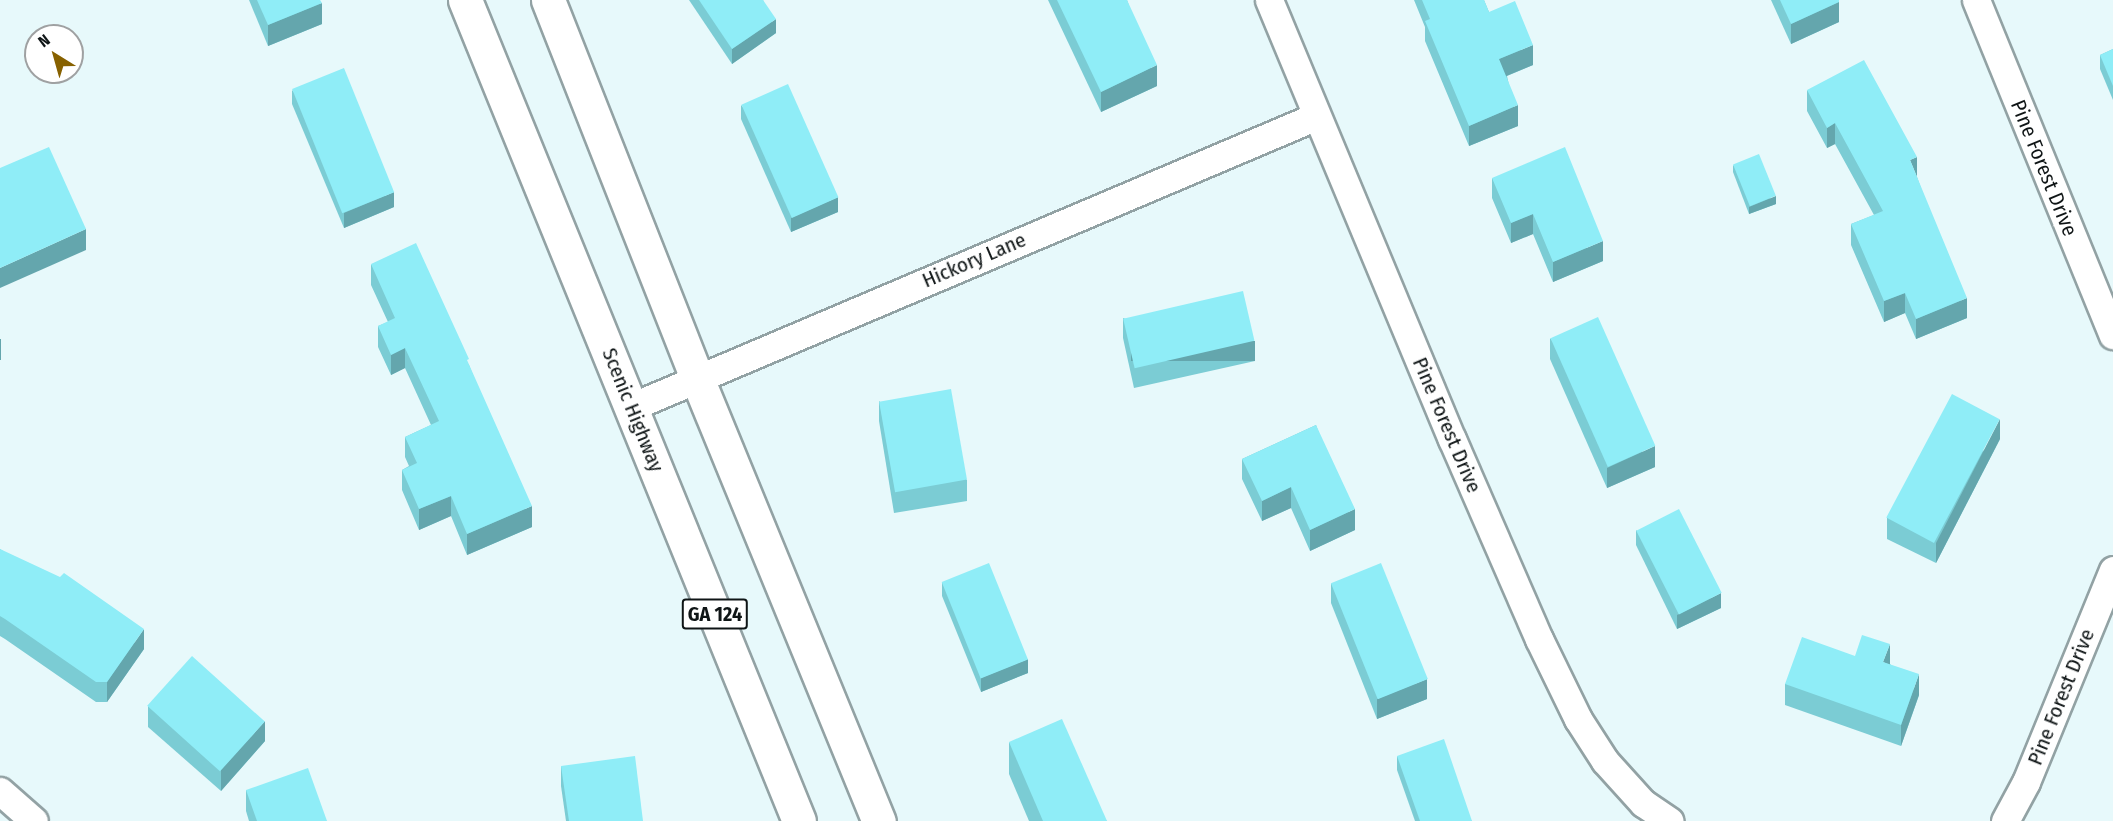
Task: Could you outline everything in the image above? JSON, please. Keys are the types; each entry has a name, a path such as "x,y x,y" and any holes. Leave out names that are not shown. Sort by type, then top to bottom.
{"highway":[{"name":"Scenic Highway","path":"465,0 799,821"},
{"path":"548,0 697,378 879,821"}],"street":[{"name":"Pine Forest Drive","path":"1269,0 1452,439 1539,639 1573,709 1605,761 1643,803 1670,821"},
{"name":"Pine Forest Drive","path":"1976,0 2113,335"},
{"name":"Hickory Lane","path":"631,407 1317,116"},
{"name":"Pine Forest Drive","path":"2005,821 2026,782 2113,570"},
{"path":"0,792 34,821"}],"building":[{"path":"257,0 320,0 322,3 268,25"},
{"path":"699,0 763,0 776,19 732,49"},
{"path":"1057,0 1127,0 1157,65 1101,92"},
{"path":"1422,0 1484,0 1489,12 1515,1 1533,45 1499,59 1518,105 1469,126 1425,21 1430,19"},
{"path":"1780,0 1839,0 1839,2 1791,24"},
{"path":"2113,49 2113,86 2100,55"},
{"path":"1864,60 1917,157 1910,160 1967,298 1916,319 1905,293 1884,301 1851,224 1883,211 1835,123 1827,128 1807,90"},
{"path":"344,68 394,192 342,213 292,89"},
{"path":"788,84 838,197 792,218 741,105"},
{"path":"49,147 86,229 0,268 0,168"},
{"path":"1565,147 1603,241 1553,262 1533,214 1511,223 1492,178"},
{"path":"1759,154 1776,196 1750,206 1733,164"},
{"path":"416,243 532,506 467,534 451,496 419,509 402,470 417,463 405,437 439,421 405,348 391,355 378,326 395,318 371,264"},
{"path":"1243,291 1254,341 1135,368 1123,319"},
{"path":"1598,317 1655,446 1608,467 1550,338"},
{"path":"951,389 967,480 895,492 879,402"},
{"path":"1952,394 2000,419 1934,543 1886,518"},
{"path":"1316,425 1355,509 1310,530 1291,487 1262,501 1242,459"},
{"path":"1679,509 1722,593 1679,615 1636,531"},
{"path":"0,549 60,577 64,573 144,629 107,682 96,682 0,616"},
{"path":"989,563 1028,659 981,679 942,582"},
{"path":"1381,563 1428,679 1378,699 1331,583"},
{"path":"1862,635 1890,644 1883,662 1919,674 1901,725 1785,684 1802,637 1855,656"},
{"path":"192,656 265,722 220,771 147,706"},
{"path":"1062,719 1107,821 1043,821 1009,742"},
{"path":"1444,739 1472,821 1420,821 1397,756"},
{"path":"635,756 643,821 569,821 561,766"},
{"path":"308,768 327,821 257,821 246,790"}]}
